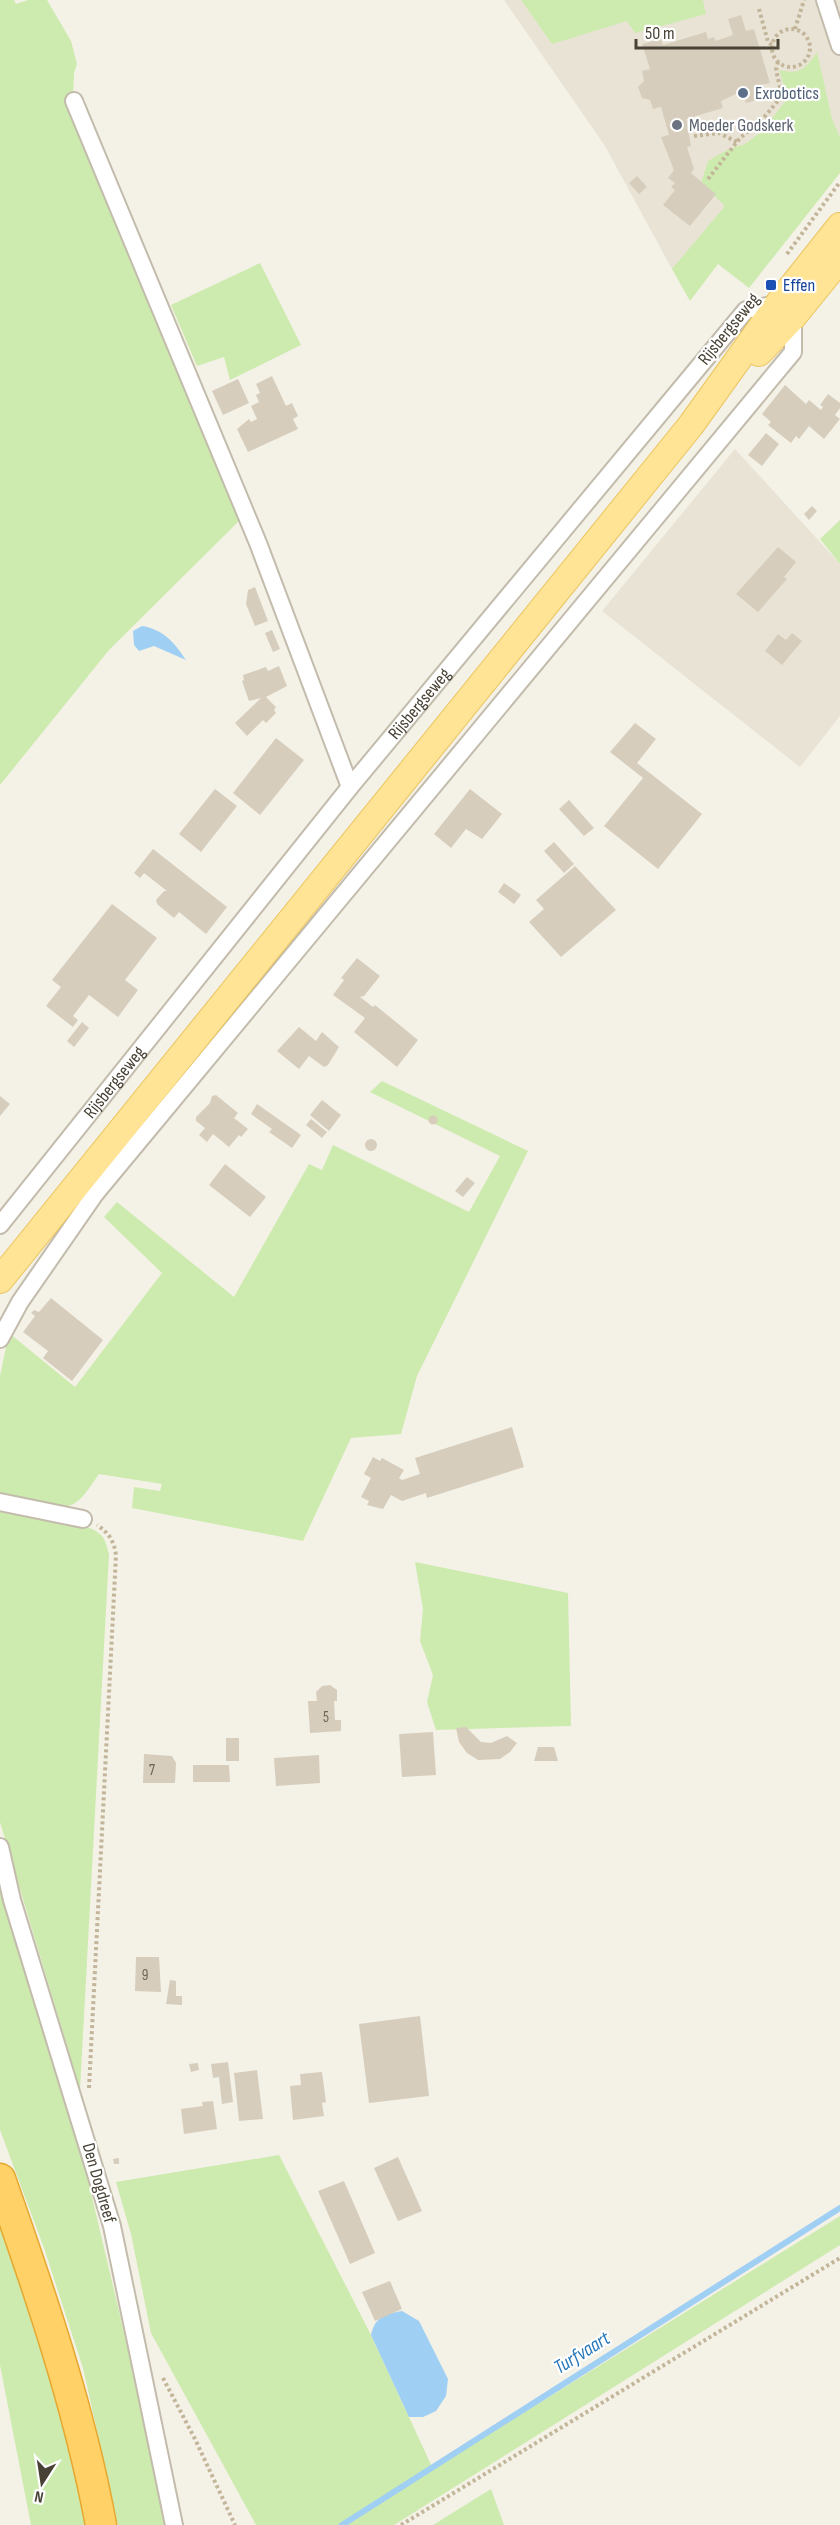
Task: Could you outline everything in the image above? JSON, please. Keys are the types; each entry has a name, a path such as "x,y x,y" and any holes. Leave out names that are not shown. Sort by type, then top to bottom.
{"highway":[{"path":"0,2179 66,2375 101,2525"}],"main road":[{"name":"Rijsbergseweg","path":"0,1280 785,310 840,226"},
{"name":"Rijsbergseweg","path":"785,310 840,259"}],"street":[{"path":"825,0 840,46"},
{"path":"74,101 258,543 350,787"},
{"name":"Rijsbergseweg","path":"0,1225 350,787 746,310 785,310"},
{"path":"0,1339 20,1302 95,1194 793,352 785,310"},
{"path":"0,1502 82,1519"},
{"name":"Den Dogdreef","path":"0,1847 12,1900 112,2226 174,2525"}],"path":[{"path":"795,29 804,0"},
{"path":"708,178 737,142 761,121 782,96 776,70 778,62 772,45 768,42 759,9"},
{"path":"772,45 778,34 795,29 801,31 809,41 809,54 806,60 795,66 778,62"},
{"path":"694,136 719,133 737,142"},
{"path":"786,255 840,182"},
{"path":"82,1519 106,1531 114,1542 116,1555 88,2100"},
{"path":"401,2525 840,2258"},
{"path":"157,2368 195,2439 235,2525"}],"shaded area":[{"path":"504,0 840,0 840,165 672,269 605,146"},
{"path":"735,449 840,564 840,716 800,767 602,611"}],"green space":[{"path":"0,0 14,0 16,4 28,0 47,0 71,41 77,64 74,73 73,102 241,519 109,650 0,785"},
{"path":"521,0 703,0 706,14 635,33 627,21 552,44"},
{"path":"817,52 832,119 840,137 840,173 749,288 718,264 690,301 672,269 725,206 701,183 708,161 729,149 745,144 761,132 788,98 779,70 797,71 809,63"},
{"path":"260,263 301,345 230,380 224,357 197,366 171,305"},
{"path":"840,520 840,564 820,539"},
{"path":"382,1081 528,1151 417,1376 401,1434 351,1438 303,1541 132,1508 134,1487 160,1491 162,1484 99,1474 79,1500 61,1508 41,1508 0,1500 0,1376 9,1333 75,1387 162,1273 104,1217 117,1202 234,1297 309,1164 322,1170 333,1145 469,1212 500,1156 370,1092"},
{"path":"0,1512 70,1522 95,1530 102,1536 109,1554 80,2090 0,1822"},
{"path":"415,1562 568,1593 571,1726 436,1730 427,1702 433,1675 420,1641 423,1609"},
{"path":"0,1890 80,2146 130,2358 165,2525 118,2525 83,2368 44,2248 0,2130"},
{"path":"279,2155 371,2335 433,2469 840,2216 840,2245 394,2525 256,2525 151,2333 131,2234 116,2182"},
{"path":"0,2201 93,2525 31,2525 0,2365"},
{"path":"491,2489 504,2525 433,2525"}],"water":[{"path":"142,626 156,630 168,638 186,660 154,646 139,651 134,645 133,631"},
{"path":"402,2311 419,2321 448,2379 446,2396 436,2411 423,2417 409,2417 371,2335 378,2320 391,2313"}],"building":[{"name":"Moeder Godskerk","path":"741,15 746,31 754,29 770,83 757,86 761,99 746,103 742,91 721,101 723,108 686,119 691,146 687,147 694,169 691,173 716,194 690,226 663,205 675,190 671,187 675,183 668,178 674,170 661,137 669,135 661,107 653,109 650,100 642,98 638,87 644,81 642,71 650,69 642,44 661,39 663,45 706,32 708,39 714,37 716,41 733,35 728,19"},
{"path":"637,176 647,187 639,194 629,183"},
{"path":"272,376 286,406 292,403 298,416 293,419 298,429 248,452 237,429 249,419 251,422 257,419 251,406 259,402 256,395 260,393 256,384"},
{"path":"238,379 249,403 223,415 212,391"},
{"path":"785,385 806,404 809,400 821,410 823,407 820,405 828,394 840,403 840,408 835,415 840,419 824,439 809,426 799,439 796,436 791,443 768,425 771,422 762,414"},
{"path":"766,433 779,444 762,466 748,455"},
{"path":"812,506 817,511 809,520 804,514"},
{"path":"778,547 796,562 784,577 787,579 758,612 736,594"},
{"path":"255,587 268,621 255,626 246,604 248,590"},
{"path":"272,630 280,649 273,652 265,633"},
{"path":"792,633 802,641 782,665 765,651 778,634 786,640"},
{"path":"279,666 287,686 266,697 276,707 274,710 276,713 266,723 263,720 247,736 235,723 261,698 249,701 242,681 244,680 243,675 266,667 268,671"},
{"path":"635,723 656,739 637,763 702,814 658,869 604,826 643,778 610,752"},
{"path":"276,738 304,760 260,815 233,793"},
{"path":"215,789 237,806 201,852 179,834"},
{"path":"470,789 502,814 482,839 466,829 451,848 434,834"},
{"path":"569,800 594,828 584,836 559,809"},
{"path":"554,842 574,864 564,873 544,851"},
{"path":"153,849 227,907 206,934 179,912 174,918 157,904 156,900 164,891 167,891 144,873 140,878 134,873"},
{"path":"575,866 616,910 561,957 529,922 544,909 536,900"},
{"path":"504,883 521,895 514,904 498,892"},
{"path":"112,904 157,938 125,980 138,990 118,1017 89,995 73,1016 78,1020 73,1027 46,1006 61,987 52,980"},
{"path":"357,958 380,976 364,996 360,997 373,1007 375,1005 418,1040 397,1067 354,1032 365,1018 333,995 344,980 341,978"},
{"path":"82,1022 89,1028 74,1047 67,1041"},
{"path":"299,1027 316,1041 322,1032 339,1047 328,1065 324,1067 309,1056 299,1069 277,1051"},
{"path":"216,1095 238,1113 234,1118 248,1129 241,1137 239,1135 229,1147 213,1134 207,1142 199,1135 205,1128 196,1121 196,1117 210,1103 212,1096"},
{"path":"0,1096 10,1104 0,1116"},
{"path":"322,1100 341,1115 329,1131 310,1115"},
{"path":"257,1104 301,1135 292,1148 269,1132 272,1129 251,1114"},
{"path":"433,1115 438,1120 433,1125 428,1120"},
{"path":"311,1119 327,1132 322,1138 306,1125"},
{"path":"373,1139 377,1145 373,1151 369,1151 365,1143"},
{"path":"225,1164 266,1197 250,1217 209,1185"},
{"path":"467,1177 475,1183 463,1197 455,1191"},
{"path":"51,1298 103,1340 72,1381 43,1358 48,1351 23,1332 35,1316 31,1313 34,1310 39,1312"},
{"path":"512,1427 524,1467 427,1498 426,1493 402,1501 391,1495 383,1509 367,1505 369,1501 361,1497 371,1478 364,1474 373,1457 380,1461 382,1458 404,1470 399,1478 402,1480 420,1474 415,1458"},
{"path":"330,1685 337,1690 337,1701 334,1701 335,1720 341,1720 341,1731 310,1733 308,1701 317,1701 316,1692 322,1686"},
{"path":"466,1727 481,1742 491,1743 507,1736 517,1743 500,1759 478,1760 467,1753 459,1742 456,1728"},
{"path":"433,1732 436,1775 402,1777 399,1734"},
{"path":"226,1738 239,1738 239,1761 226,1761"},
{"path":"538,1747 554,1747 558,1761 534,1761"},
{"path":"144,1754 172,1756 176,1763 175,1783 143,1783"},
{"path":"319,1755 320,1783 276,1786 274,1758"},
{"path":"193,1765 229,1765 230,1782 193,1782"},
{"path":"136,1957 159,1957 161,1992 135,1991"},
{"path":"170,1980 176,1981 176,1996 182,1996 182,2005 166,2004"},
{"path":"420,2016 429,2096 369,2103 359,2024"},
{"path":"228,2062 233,2102 222,2104 219,2077 213,2078 211,2064"},
{"path":"198,2063 199,2070 191,2072 189,2064"},
{"path":"257,2070 263,2119 239,2121 234,2073"},
{"path":"322,2072 326,2102 322,2103 324,2116 293,2120 290,2086 301,2085 300,2074"},
{"path":"213,2101 217,2129 184,2134 181,2109 203,2106 202,2102"},
{"path":"398,2157 422,2211 398,2221 374,2168"},
{"path":"119,2158 119,2164 114,2164 113,2159"},
{"path":"344,2181 375,2253 350,2264 318,2191"},
{"path":"390,2281 402,2309 375,2321 362,2292"}],"waterway":[{"name":"Turfvaart","path":"342,2525 840,2208"}],"place":[{"name":"Exrobotics","path":"743,93"},
{"name":"Moeder Godskerk","path":"677,125"},
{"name":"Effen","path":"771,285"}]}
